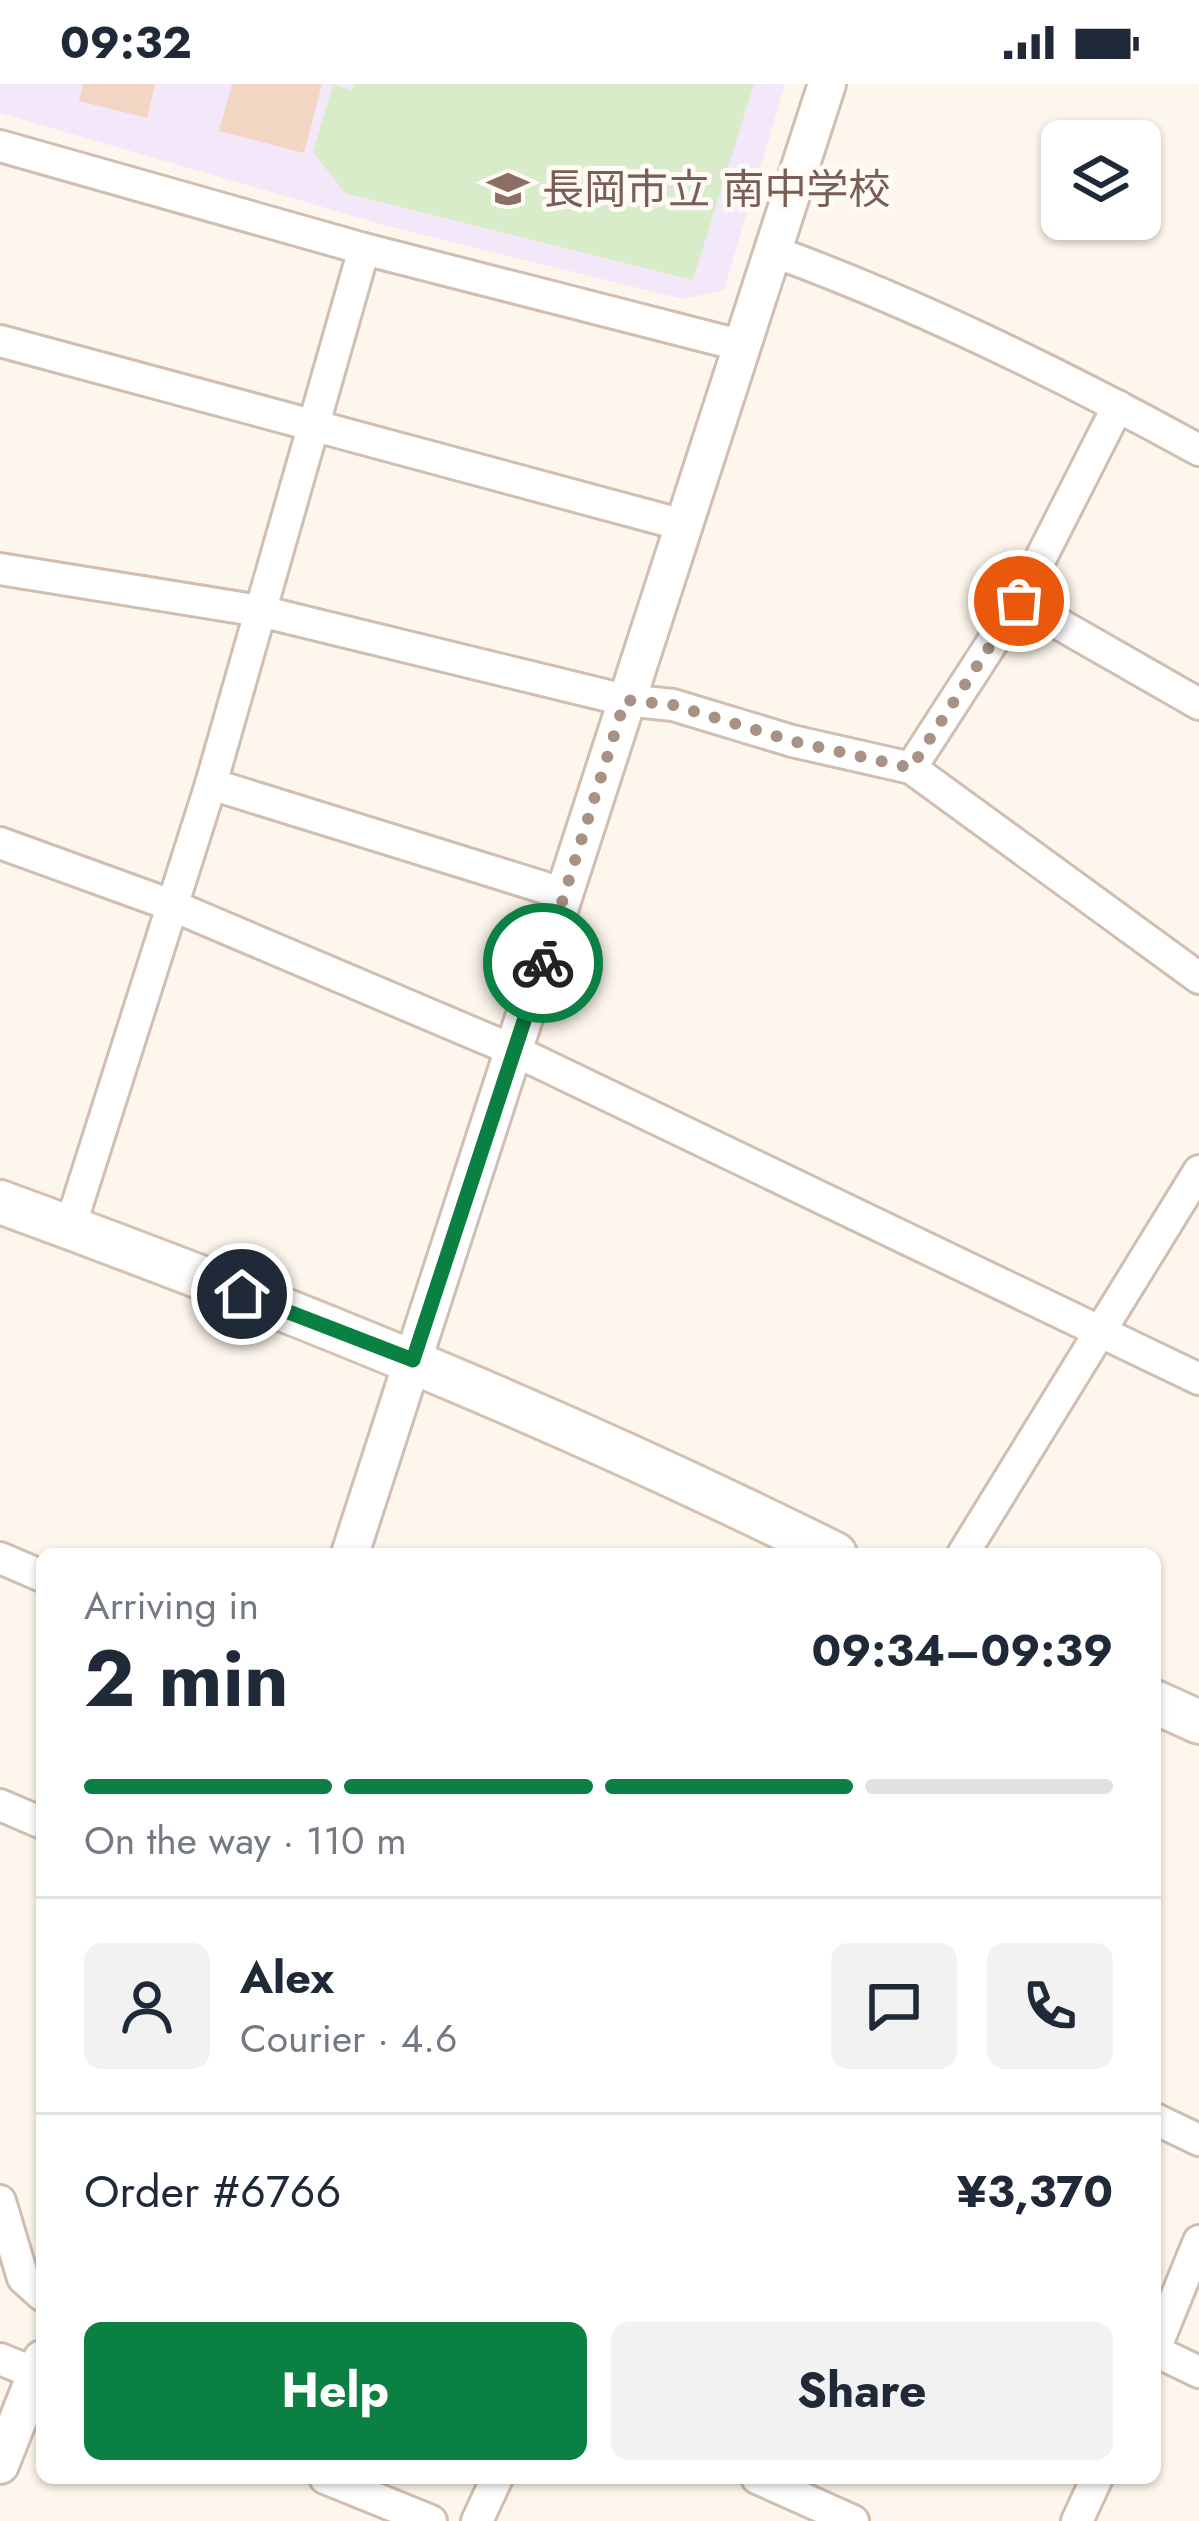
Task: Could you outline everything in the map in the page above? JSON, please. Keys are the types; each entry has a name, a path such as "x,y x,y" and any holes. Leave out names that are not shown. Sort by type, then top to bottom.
{"main road":[{"path":"0,1202 413,1360 650,1462 823,1548"},
{"path":"1161,1705 1199,1721"}],"street":[{"path":"352,1548 827,84"},
{"path":"0,146 364,249 743,346"},
{"path":"70,1227 211,784 364,249"},
{"path":"775,252 1118,406 1199,450"},
{"path":"0,341 683,525"},
{"path":"911,768 1019,601 1118,406"},
{"path":"0,569 260,611 625,700 673,705 792,741 911,768 1199,979"},
{"path":"1019,601 1199,704"},
{"path":"211,784 565,894"},
{"path":"0,843 171,905 515,1051 1199,1379"},
{"path":"967,1548 1096,1329 1199,1171"},
{"path":"0,1558 36,1573"},
{"path":"0,1805 36,1820"},
{"path":"1161,2122 1199,2140"},
{"path":"0,2201 23,2278 36,2289"},
{"path":"1161,2335 1199,2241"},
{"path":"1161,2353 1199,2372"},
{"path":"0,2359 36,2369"},
{"path":"0,2465 36,2380"},
{"path":"340,2484 431,2521"},
{"path":"477,2521 494,2484"},
{"path":"770,2484 853,2521"},
{"path":"1077,2521 1093,2484"}],"shaded area":[{"name":"長岡市立 南中学校","path":"0,84 785,84 724,290 683,299 388,226 0,113"}],"green space":[{"name":"長岡市立 南中学校","path":"333,84 352,90 354,84 754,84 693,280 345,193 313,152"}],"building":[{"path":"83,84 155,84 147,118 79,101"},
{"path":"232,84 322,84 304,153 219,131"}],"way so far":[{"path":"543,963 625,700 673,705 792,741 911,768 1019,601"}],"place":[{"name":"長岡市立 南中学校","path":"508,189"}],"route":[{"path":"242,1294 413,1360 543,963"}]}
